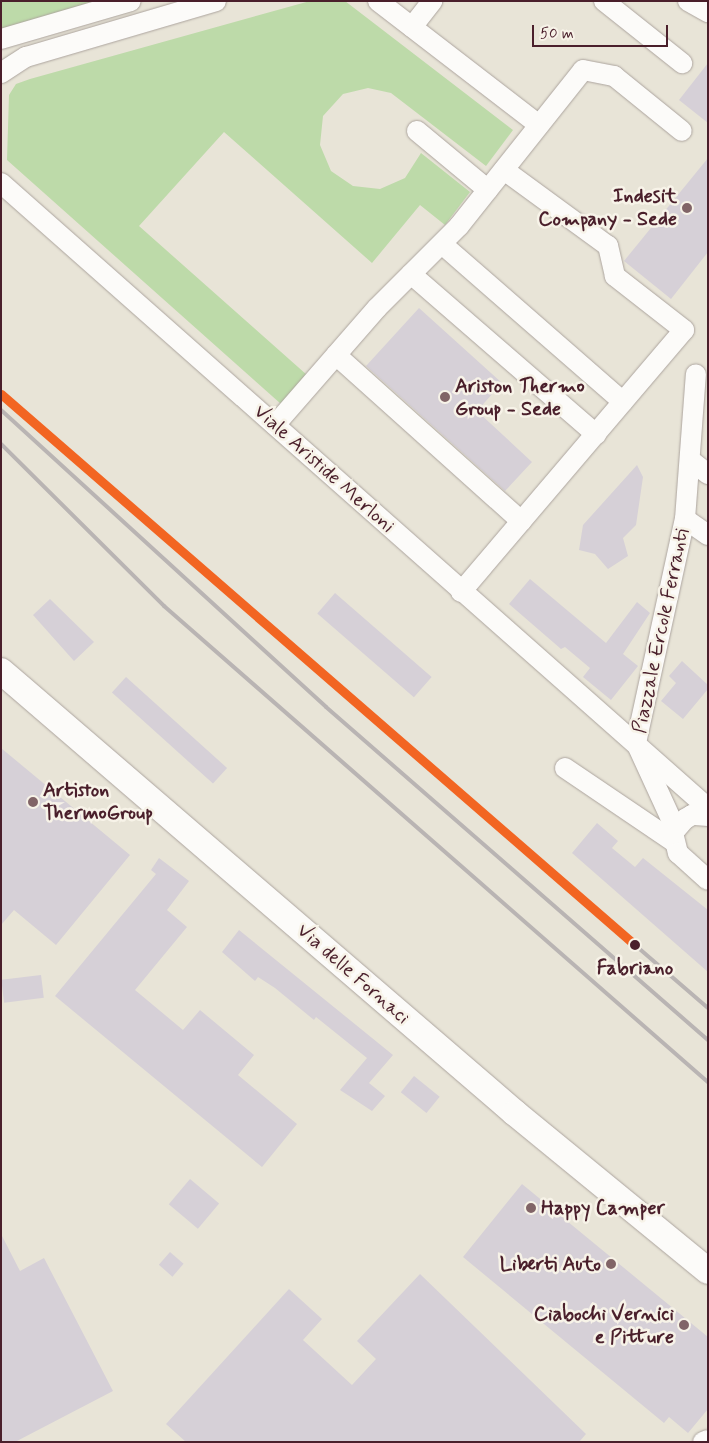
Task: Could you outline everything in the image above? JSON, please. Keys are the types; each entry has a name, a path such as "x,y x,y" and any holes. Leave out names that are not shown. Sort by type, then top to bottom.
{"main road":[{"name":"Via delle Fornaci","path":"1,671 515,1113 708,1271"}],"street":[{"path":"1,39 131,1"},
{"path":"1,73 26,57 216,1"},
{"path":"378,1 539,126"},
{"path":"412,27 432,1"},
{"path":"604,1 682,63"},
{"path":"688,1 708,12"},
{"path":"275,425 336,355 411,274 442,244 488,190 583,70 614,76 682,132"},
{"path":"417,131 488,190"},
{"path":"461,592 684,330 615,276 608,246 504,170"},
{"name":"Viale Aristide Merloni","path":"1,175 8,188 461,592 636,743 708,808"},
{"path":"442,244 623,402"},
{"path":"411,274 596,434"},
{"path":"336,355 521,521"},
{"name":"Piazzale Ercole Ferranti","path":"636,743 685,519 696,374"},
{"path":"690,460 708,474"},
{"name":"Piazzale Ercole Ferranti","path":"685,519 708,535"},
{"path":"636,743 674,835 678,853 708,880"},
{"path":"565,768 674,835"},
{"path":"674,835 692,815 708,816"},
{"path":"703,1442 708,1440"}],"green space":[{"path":"1,1 104,1 1,30"},
{"path":"310,1 345,1 513,130 486,166 391,93 368,88 343,94 323,116 320,145 331,171 353,186 380,189 405,178 421,153 470,192 445,225 420,205 372,263 224,132 139,226 307,375 281,404 7,160 9,95 16,84 30,79"}],"building":[{"path":"708,63 708,123 679,100"},
{"name":"Indesit Company - Sede","path":"708,158 708,252 671,299 624,261"},
{"name":"Ariston Thermo Group - Sede","path":"419,308 502,383 477,411 532,462 505,491 366,366"},
{"path":"637,465 643,477 636,525 623,538 628,556 608,569 595,554 579,550 583,525"},
{"path":"530,579 606,643 637,602 650,613 623,654 638,666 611,700 583,677 590,668 565,647 561,649 509,604"},
{"path":"335,593 432,677 414,697 317,613"},
{"path":"50,599 94,642 74,661 33,615"},
{"path":"682,661 708,685 708,689 683,719 661,701 676,683 669,676"},
{"path":"126,677 227,768 213,784 112,693"},
{"name":"Artiston ThermoGroup","path":"1,748 130,855 56,945 14,910 1,925"},
{"name":"Fabriano","path":"597,823 618,841 612,848 635,867 643,858 708,910 708,972 572,853"},
{"path":"159,858 189,881 167,910 187,927 135,990 183,1030 200,1010 254,1055 238,1075 297,1124 262,1167 55,996 156,874 151,870"},
{"path":"239,930 393,1055 369,1083 385,1096 372,1111 340,1090 367,1058 316,1017 314,1020 275,988 258,977 255,981 222,952"},
{"path":"41,975 44,998 4,1003 1,980"},
{"path":"414,1076 440,1097 426,1113 401,1092"},
{"path":"190,1179 219,1203 198,1229 169,1204"},
{"path":"522,1184 708,1337 708,1409 688,1433 669,1417 664,1423 463,1257"},
{"path":"1,1234 20,1271 44,1258 113,1391 15,1442 1,1442"},
{"path":"170,1252 184,1264 172,1277 159,1265"},
{"path":"420,1274 586,1434 579,1442 186,1442 166,1424 289,1289 322,1319 303,1340 352,1385 376,1359 357,1341"}],"railway":[{"path":"1,410 326,707 708,1040"},
{"path":"1,444 164,606 708,1082"},
{"path":"635,945 708,1008"}],"transit line":[{"path":"1,394 635,945"}],"place":[{"name":"Indesit Company - Sede","path":"687,208"},
{"name":"Ariston Thermo Group - Sede","path":"445,397"},
{"name":"Artiston ThermoGroup","path":"33,802"},
{"name":"Fabriano","path":"635,945"},
{"name":"Happy Camper","path":"531,1208"},
{"name":"Liberti Auto","path":"611,1264"},
{"name":"Ciabochi Vernici e Pitture","path":"684,1325"}]}
